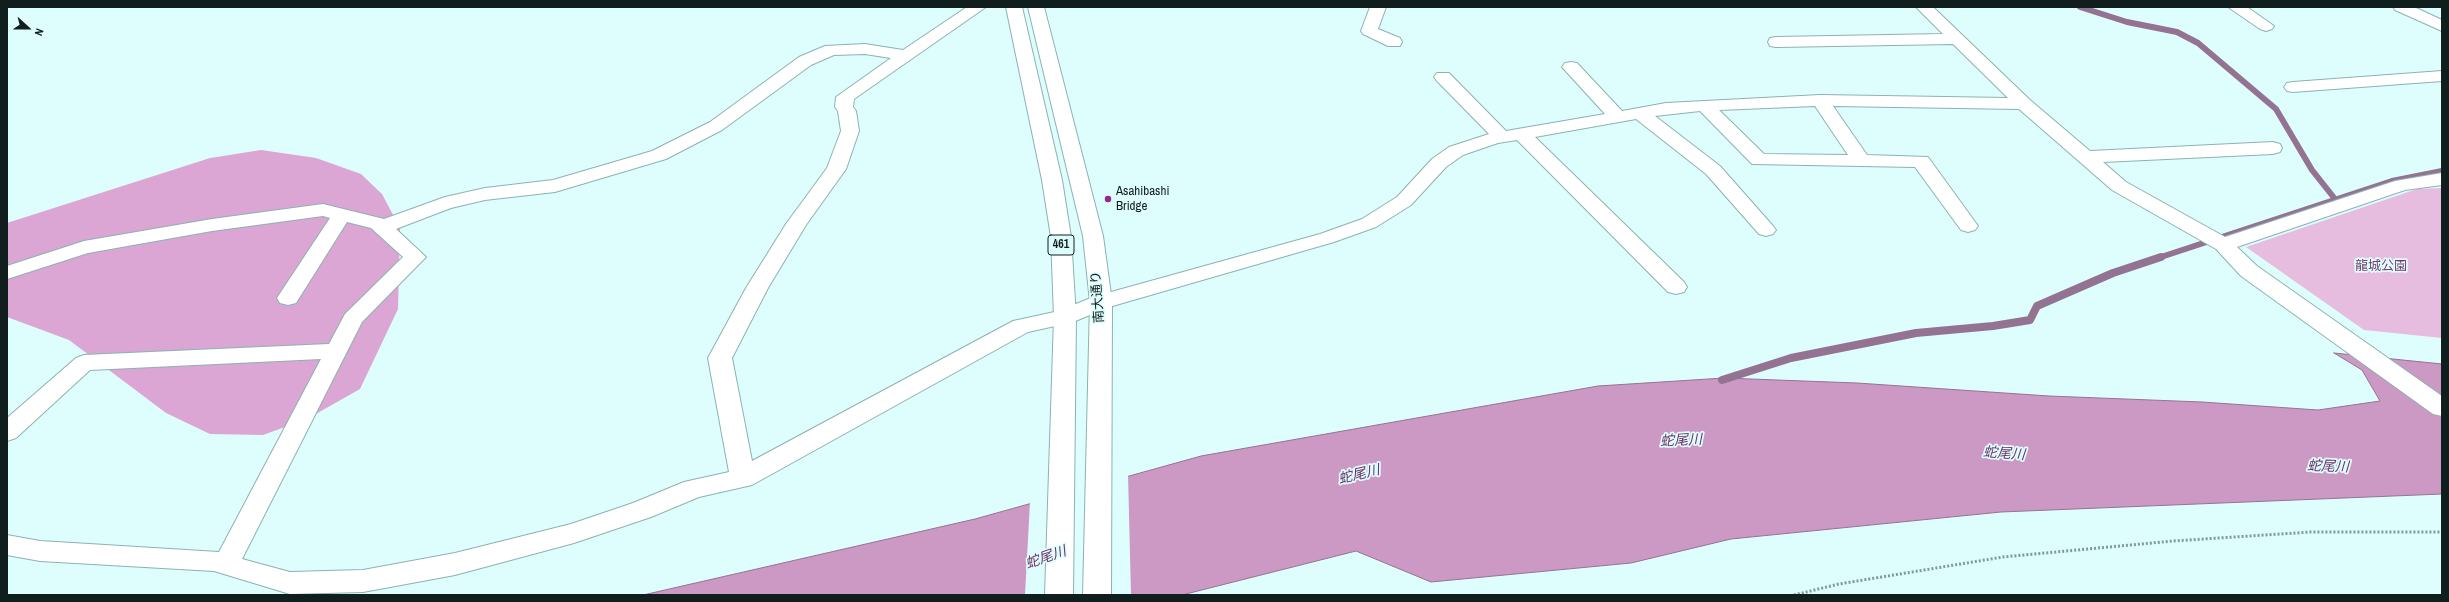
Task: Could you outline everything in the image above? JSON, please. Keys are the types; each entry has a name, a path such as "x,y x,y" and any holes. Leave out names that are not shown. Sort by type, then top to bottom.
{"main road":[{"path":"743,478 720,358 754,294 796,224 836,169 850,131 847,111 844,107 845,97 978,7"},
{"name":"461","path":"1014,7 1052,180 1061,237 1065,317 1063,487 1058,595"},
{"name":"南大通り","path":"1036,7 1093,236 1101,302 1097,479 1097,595"},
{"path":"1378,7 1369,30 1394,42"},
{"path":"1924,7 2024,104 2119,186 2223,245 2249,271 2342,339 2442,408"},
{"path":"2236,7 2266,26"},
{"path":"2401,7 2442,26"},
{"path":"1776,42 1956,38"},
{"path":"382,227 445,203 485,194 555,186 658,155 716,126 805,61 831,50 866,49 906,56"},
{"path":"1571,67 1618,118"},
{"path":"2293,87 2442,76"},
{"path":"1443,77 1512,135 1676,287"},
{"path":"7,545 40,551 214,561 290,583 363,581 455,564 574,533 642,510 693,489 743,478 1021,326 1065,317 1101,302 1327,238 1369,223 1404,201 1439,163 1456,151 1512,135 1618,118 1666,108 1820,100 2024,104"},
{"path":"1820,100 1862,161"},
{"path":"1705,106 1759,160 1921,161 1968,226"},
{"path":"1640,113 1713,170 1766,230"},
{"path":"2085,157 2273,148"},
{"path":"2223,245 2402,185 2442,179"},
{"path":"7,273 84,248 212,225 323,210 378,224 415,257 353,319 226,564"},
{"path":"288,298 342,215"},
{"path":"7,432 84,363 337,351"}],"path":[{"path":"1794,595 1839,584 2003,557 2173,541 2311,532 2442,532"}],"green space":[{"name":"龍城公園","path":"2442,188 2442,338 2364,330 2246,247 2417,189"}],"shaded area":[{"path":"261,150 316,158 361,174 382,194 400,228 398,309 360,389 307,419 263,435 210,434 166,413 69,340 7,317 7,223 210,158"}],"water":[{"name":"蛇尾川","path":"2334,353 2442,364 2442,494 2001,512 1731,539 1631,563 1431,582 1356,551 1182,595 643,595 975,519 1201,456 1598,386 1724,378 1857,383 2049,396 2202,402 2318,410 2380,401 2362,370"}],"pier":[{"path":"1128,474 1131,595 1025,595 1030,502"}],"waterway":[{"path":"2080,7 2127,22 2177,32 2198,43 2276,109 2312,170 2335,199"},
{"path":"2158,258 2392,181 2442,171"},
{"path":"1722,380 1791,358 1916,333 1993,326 2030,320 2037,306 2113,273 2158,258"}],"place":[{"name":"Asahibashi Bridge","path":"1108,199"}]}
